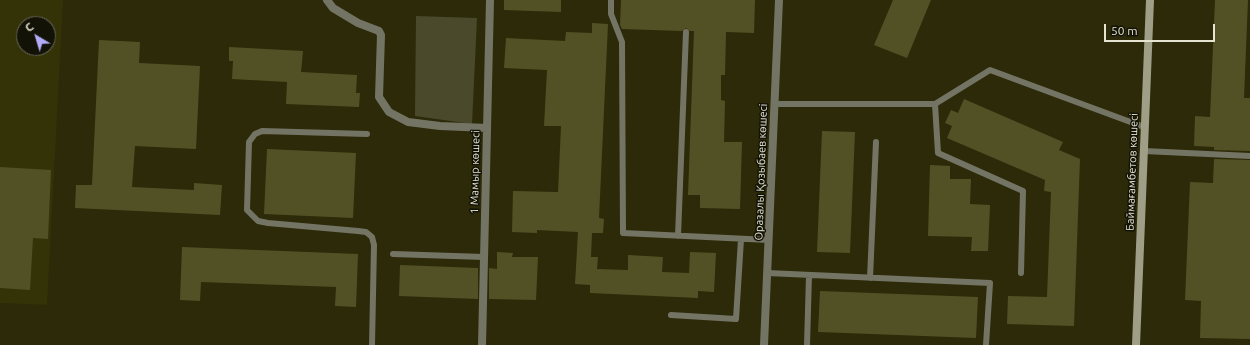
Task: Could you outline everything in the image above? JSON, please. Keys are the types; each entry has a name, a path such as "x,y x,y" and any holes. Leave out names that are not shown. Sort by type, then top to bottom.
{"main road":[{"name":"Баймағамбетов көшесі","path":"1136,345 1150,0"}],"street":[{"path":"327,0 334,8 358,23 379,31 381,35 378,97 389,112 408,122 440,126 487,128"},
{"name":"1 Мамыр көшесі","path":"482,345 490,0"},
{"name":"Оразалы Қозыбаев көшесі","path":"764,345 779,0"}],"lane":[{"path":"611,0 610,14 622,42 623,233 769,240"},
{"path":"678,236 686,32"},
{"path":"774,104 935,104 990,70 1144,127"},
{"path":"935,104 938,153 1023,191 1021,273"},
{"path":"367,134 262,131 255,134 249,142 247,210 258,220 268,224 358,230 366,232 372,237 374,245 372,345"},
{"path":"870,278 876,142"},
{"path":"1144,151 1250,156"},
{"path":"671,315 736,319 741,239"},
{"path":"393,254 484,257"},
{"path":"767,273 990,283 986,345"},
{"path":"807,345 809,275"}],"shaded area":[{"path":"0,0 63,0 47,305 0,303"},
{"path":"416,16 477,18 472,124 415,116"}],"building":[{"path":"504,0 561,0 561,12 504,10"},
{"path":"621,0 755,0 754,33 726,32 725,75 721,75 721,100 725,101 724,142 742,142 740,209 700,208 700,195 688,195 694,31 690,31 686,28 682,31 622,29 620,25"},
{"path":"893,0 931,0 907,58 874,45"},
{"path":"1215,0 1248,0 1244,98 1250,98 1250,151 1214,150 1214,147 1194,146 1195,116 1210,117"},
{"path":"592,23 608,24 599,218 604,219 603,233 592,233 591,257 598,257 597,269 628,270 628,255 663,257 662,272 689,273 690,252 716,253 714,292 698,291 698,298 590,293 590,285 575,284 578,232 537,230 537,233 512,232 513,191 558,192 561,126 544,126 547,70 504,68 506,38 565,41 566,32 592,33"},
{"path":"99,40 140,42 139,63 200,66 196,149 135,146 132,187 194,190 194,183 222,185 220,215 75,208 76,185 92,185"},
{"path":"229,47 303,51 301,72 357,75 356,93 360,93 359,107 286,104 287,82 232,79 233,61 229,61"},
{"path":"964,99 1063,142 1059,150 1080,159 1074,326 1007,324 1008,296 1047,297 1051,192 1044,191 1045,180 947,138 952,126 945,123 951,110 958,113"},
{"path":"822,131 855,132 850,253 817,252"},
{"path":"267,149 356,153 353,218 264,214"},
{"path":"1214,159 1250,160 1250,339 1200,338 1201,301 1185,300 1190,182 1213,183"},
{"path":"930,165 950,166 950,179 971,179 970,204 990,205 988,251 971,251 972,237 928,236"},
{"path":"0,167 51,170 48,239 33,238 30,290 0,288"},
{"path":"182,247 358,254 356,307 335,306 336,287 201,282 200,301 180,300"},
{"path":"497,252 513,253 512,257 538,257 536,300 489,299 489,268 497,269"},
{"path":"400,265 478,268 478,299 399,296"},
{"path":"820,291 978,297 976,338 818,332"}]}
